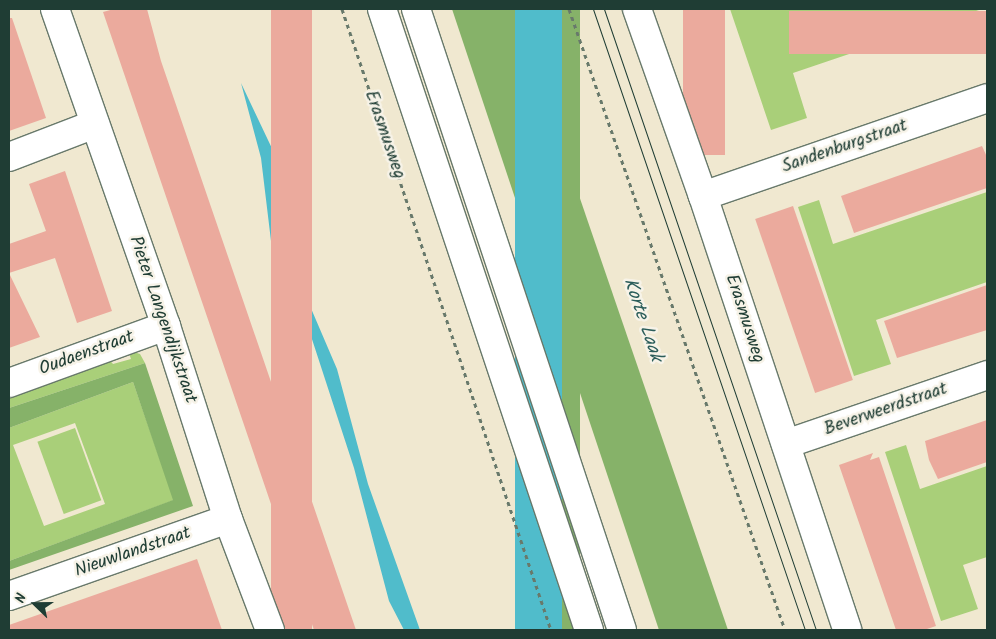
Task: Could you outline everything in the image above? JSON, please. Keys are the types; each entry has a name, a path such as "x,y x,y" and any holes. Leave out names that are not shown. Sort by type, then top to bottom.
{"street":[{"name":"Pieter Langendijkstraat","path":"55,9 166,326 228,519 270,630"},
{"path":"382,9 589,630"},
{"path":"416,9 622,630"},
{"name":"Erasmusweg","path":"637,9 704,196 847,630"},
{"name":"Sandenburgstraat","path":"704,196 987,98"},
{"path":"9,157 95,124"},
{"name":"Oudaenstraat","path":"9,383 166,326"},
{"name":"Beverweerdstraat","path":"786,444 987,375"},
{"name":"Nieuwlandstraat","path":"9,596 228,519"}],"path":[{"name":"Erasmusweg","path":"342,9 551,630"},
{"path":"569,9 784,630"}],"green space":[{"path":"452,9 515,9 728,630 659,630"},
{"path":"562,9 580,9 580,630 562,630"},
{"path":"730,9 982,9 793,73 807,118 771,130"},
{"path":"987,192 987,282 876,320 891,364 854,376 798,207 819,200 833,244"},
{"path":"128,350 140,354 145,363 9,408 9,393 107,357 113,364 131,359"},
{"path":"145,363 193,506 9,570 9,561 173,500 133,382 9,428 9,408"},
{"path":"133,382 174,500 9,561 9,428","holes":["75,423 105,504 44,526 13,445"]},
{"path":"75,428 101,500 64,514 37,442"},
{"path":"906,445 920,489 987,466 987,557 963,565 978,609 941,621 885,452"}],"water":[{"path":"515,9 562,9 562,630 515,630"},
{"path":"241,83 277,159 283,243 337,369 368,484 420,630 404,630 389,601 354,468 309,330 271,241 261,158"}],"building":[{"path":"114,9 147,9 161,61 356,630 314,630 103,12"},
{"path":"271,9 312,9 312,630 271,630"},
{"path":"683,9 725,9 725,155 683,155"},
{"path":"789,11 987,11 987,54 789,54"},
{"path":"9,18 12,18 46,118 9,131"},
{"path":"982,146 987,157 987,188 854,233 841,196"},
{"path":"65,171 112,311 77,323 55,258 9,273 9,244 46,231 29,184"},
{"path":"793,206 853,380 815,393 755,219"},
{"path":"9,273 40,337 9,348"},
{"path":"987,285 987,330 897,358 884,321"},
{"path":"987,420 987,462 938,479 929,460 925,441"},
{"path":"873,453 870,460 879,457 936,626 924,630 896,630 839,465"},
{"path":"197,559 222,630 9,630 9,625"}],"tram line":[{"path":"593,9 805,630"},
{"path":"604,9 816,630"}],"water label":[{"name":"Korte Laak","path":"642,320"}]}
